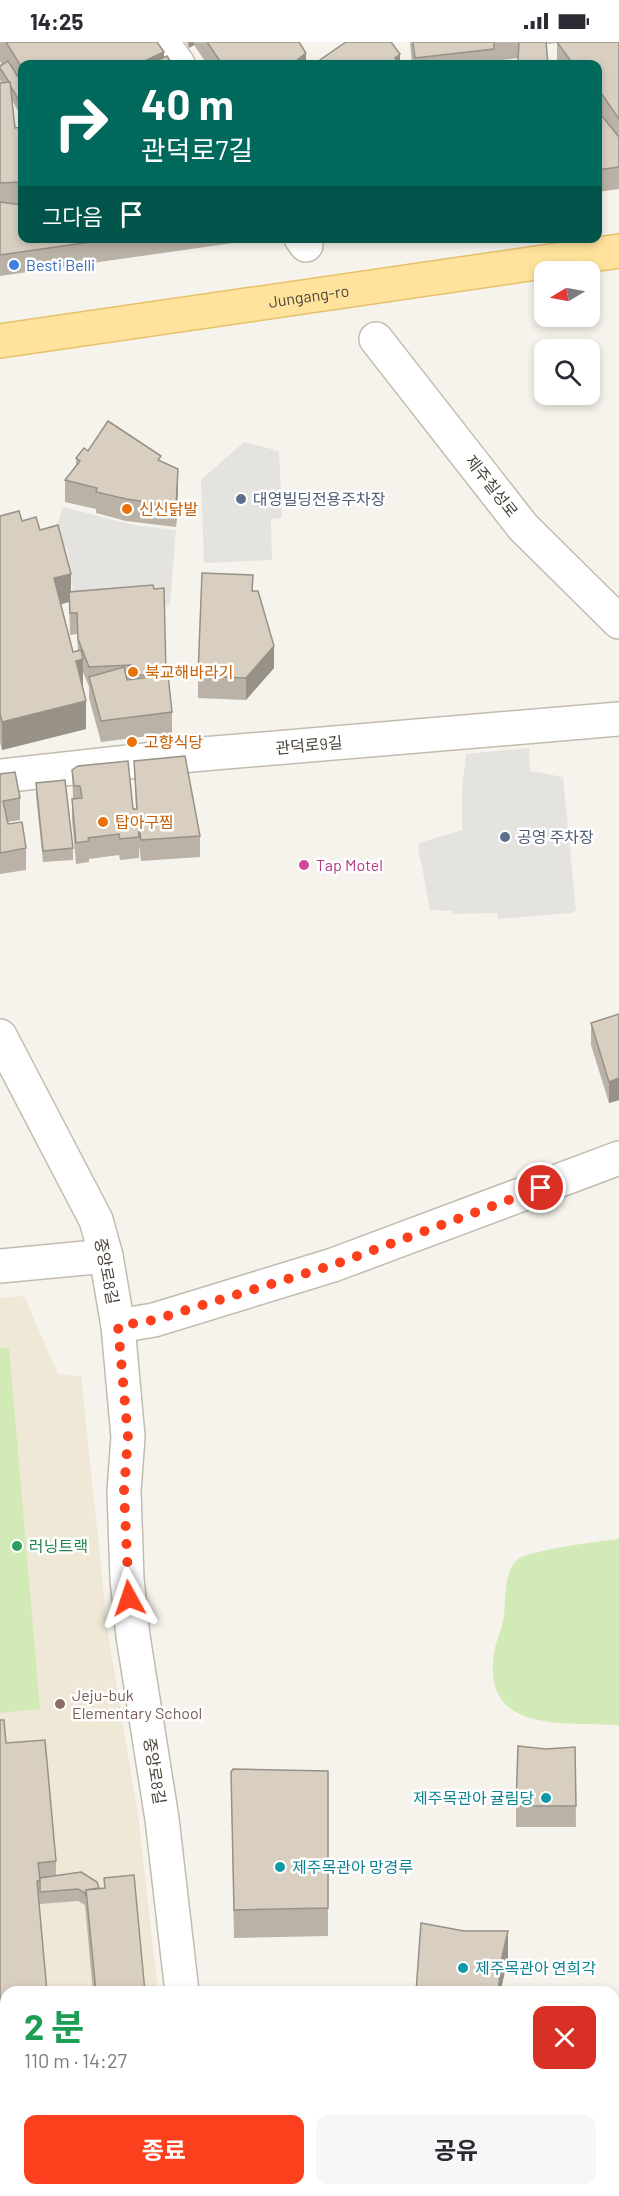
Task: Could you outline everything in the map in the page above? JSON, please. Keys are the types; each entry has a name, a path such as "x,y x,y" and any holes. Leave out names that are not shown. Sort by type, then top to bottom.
{"main road":[{"name":"Jungang-ro","path":"0,341 619,251"}],"street":[{"path":"162,42 175,60"},
{"name":"제주칠성로","path":"376,339 523,526 619,622"},
{"name":"관덕로9길","path":"0,776 192,755 619,719"},
{"name":"중앙로8길","path":"0,1036 96,1221 106,1256 118,1326 128,1437 124,1491 128,1590 133,1636 162,1819 181,1986"},
{"path":"118,1326 154,1320 333,1265 619,1158"},
{"path":"0,1266 106,1256"}],"shaded area":[{"name":"대영빌딩전용주차장","path":"244,442 279,451 282,518 271,519 272,560 204,563 201,480"},
{"path":"63,507 134,525 176,530 170,605 74,600 67,549 50,546"},
{"name":"공영 주차장","path":"529,748 530,771 563,777 576,910 571,913 498,919 497,913 453,914 452,911 430,910 418,846 419,843 462,830 462,788 466,754"},
{"name":"Jeju-buk Elementary School","path":"24,1296 58,1374 81,1376 108,1633 138,1815 157,1986 0,1986 0,1298"}],"green space":[{"name":"러닝트랙","path":"9,1347 40,1709 0,1713 0,1348"},
{"path":"619,1539 619,1725 550,1722 529,1718 512,1709 499,1696 493,1676 495,1648 503,1622 507,1581 512,1566 524,1556 535,1553 565,1546"}],"building":[{"path":"6,42 157,42 164,52 147,60 18,62"},
{"path":"207,42 299,42 306,53 297,60 219,60"},
{"path":"346,42 391,42 400,54 395,58 397,60 320,60"},
{"path":"413,42 494,42 494,49 415,58"},
{"path":"519,42 546,42 548,60 518,60"},
{"path":"557,42 619,42 619,119 602,94 602,60 570,60"},
{"path":"167,56 170,60 158,60"},
{"path":"8,61 18,77 18,99 10,82 0,66"},
{"path":"10,82 15,128 18,128 18,182 0,183 0,83"},
{"path":"602,116 619,137 619,167 602,169"},
{"path":"0,202 18,204 18,243 83,243 0,255"},
{"path":"108,421 161,456 158,460 178,469 176,506 96,492 97,488 65,480 80,461 76,458 84,448 88,451"},
{"path":"19,511 22,521 36,517 40,530 58,525 71,574 54,578 73,652 81,650 83,659 76,661 86,701 2,722 0,714 0,516"},
{"path":"202,573 253,575 252,591 258,591 274,646 246,678 198,676"},
{"path":"153,585 154,589 164,588 166,673 132,676 131,665 89,667 78,639 77,613 70,613 69,592"},
{"path":"124,667 127,680 168,675 172,712 101,721 89,677"},
{"path":"185,756 200,836 141,840 138,820 139,837 120,839 119,834 88,838 89,841 76,843 72,799 82,798 80,786 74,786 72,770 78,766 128,761 133,809 137,809 134,761"},
{"path":"15,772 20,798 3,801 8,824 22,822 26,848 0,853 0,774"},
{"path":"65,780 73,848 43,851 36,783"},
{"path":"619,1014 619,1078 609,1082 591,1023"},
{"path":"0,1720 4,1720 6,1743 45,1740 56,1861 38,1863 40,1880 37,1881 46,1986 0,1986"},
{"name":"제주목관아 귤림당","path":"518,1746 546,1749 575,1747 576,1806 516,1806"},
{"name":"제주목관아 망경루","path":"233,1769 328,1771 328,1908 234,1910 231,1772"},
{"path":"81,1872 97,1882 99,1888 86,1890 86,1896 78,1889 40,1892 40,1878"},
{"path":"134,1875 144,1986 95,1986 86,1890 105,1888 104,1878"},
{"path":"421,1923 464,1931 508,1931 499,1986 416,1986"}],"place":[{"name":"Besti Belli","path":"14,265"},
{"name":"대영빌딩전용주차장","path":"241,499"},
{"name":"신신닭발","path":"127,509"},
{"name":"북교해바라기","path":"133,672"},
{"name":"고향식당","path":"132,742"},
{"name":"탑아구찜","path":"103,822"},
{"name":"공영 주차장","path":"505,837"},
{"name":"Tap Motel","path":"304,865"},
{"name":"러닝트랙","path":"17,1546"},
{"name":"Jeju-buk Elementary School","path":"60,1704"},
{"name":"제주목관아 귤림당","path":"546,1798"},
{"name":"제주목관아 망경루","path":"280,1867"},
{"name":"제주목관아 연희각","path":"463,1968"}],"route":[{"path":"129,1598 124,1491 128,1437 118,1326 154,1320 333,1265 541,1188"}]}
